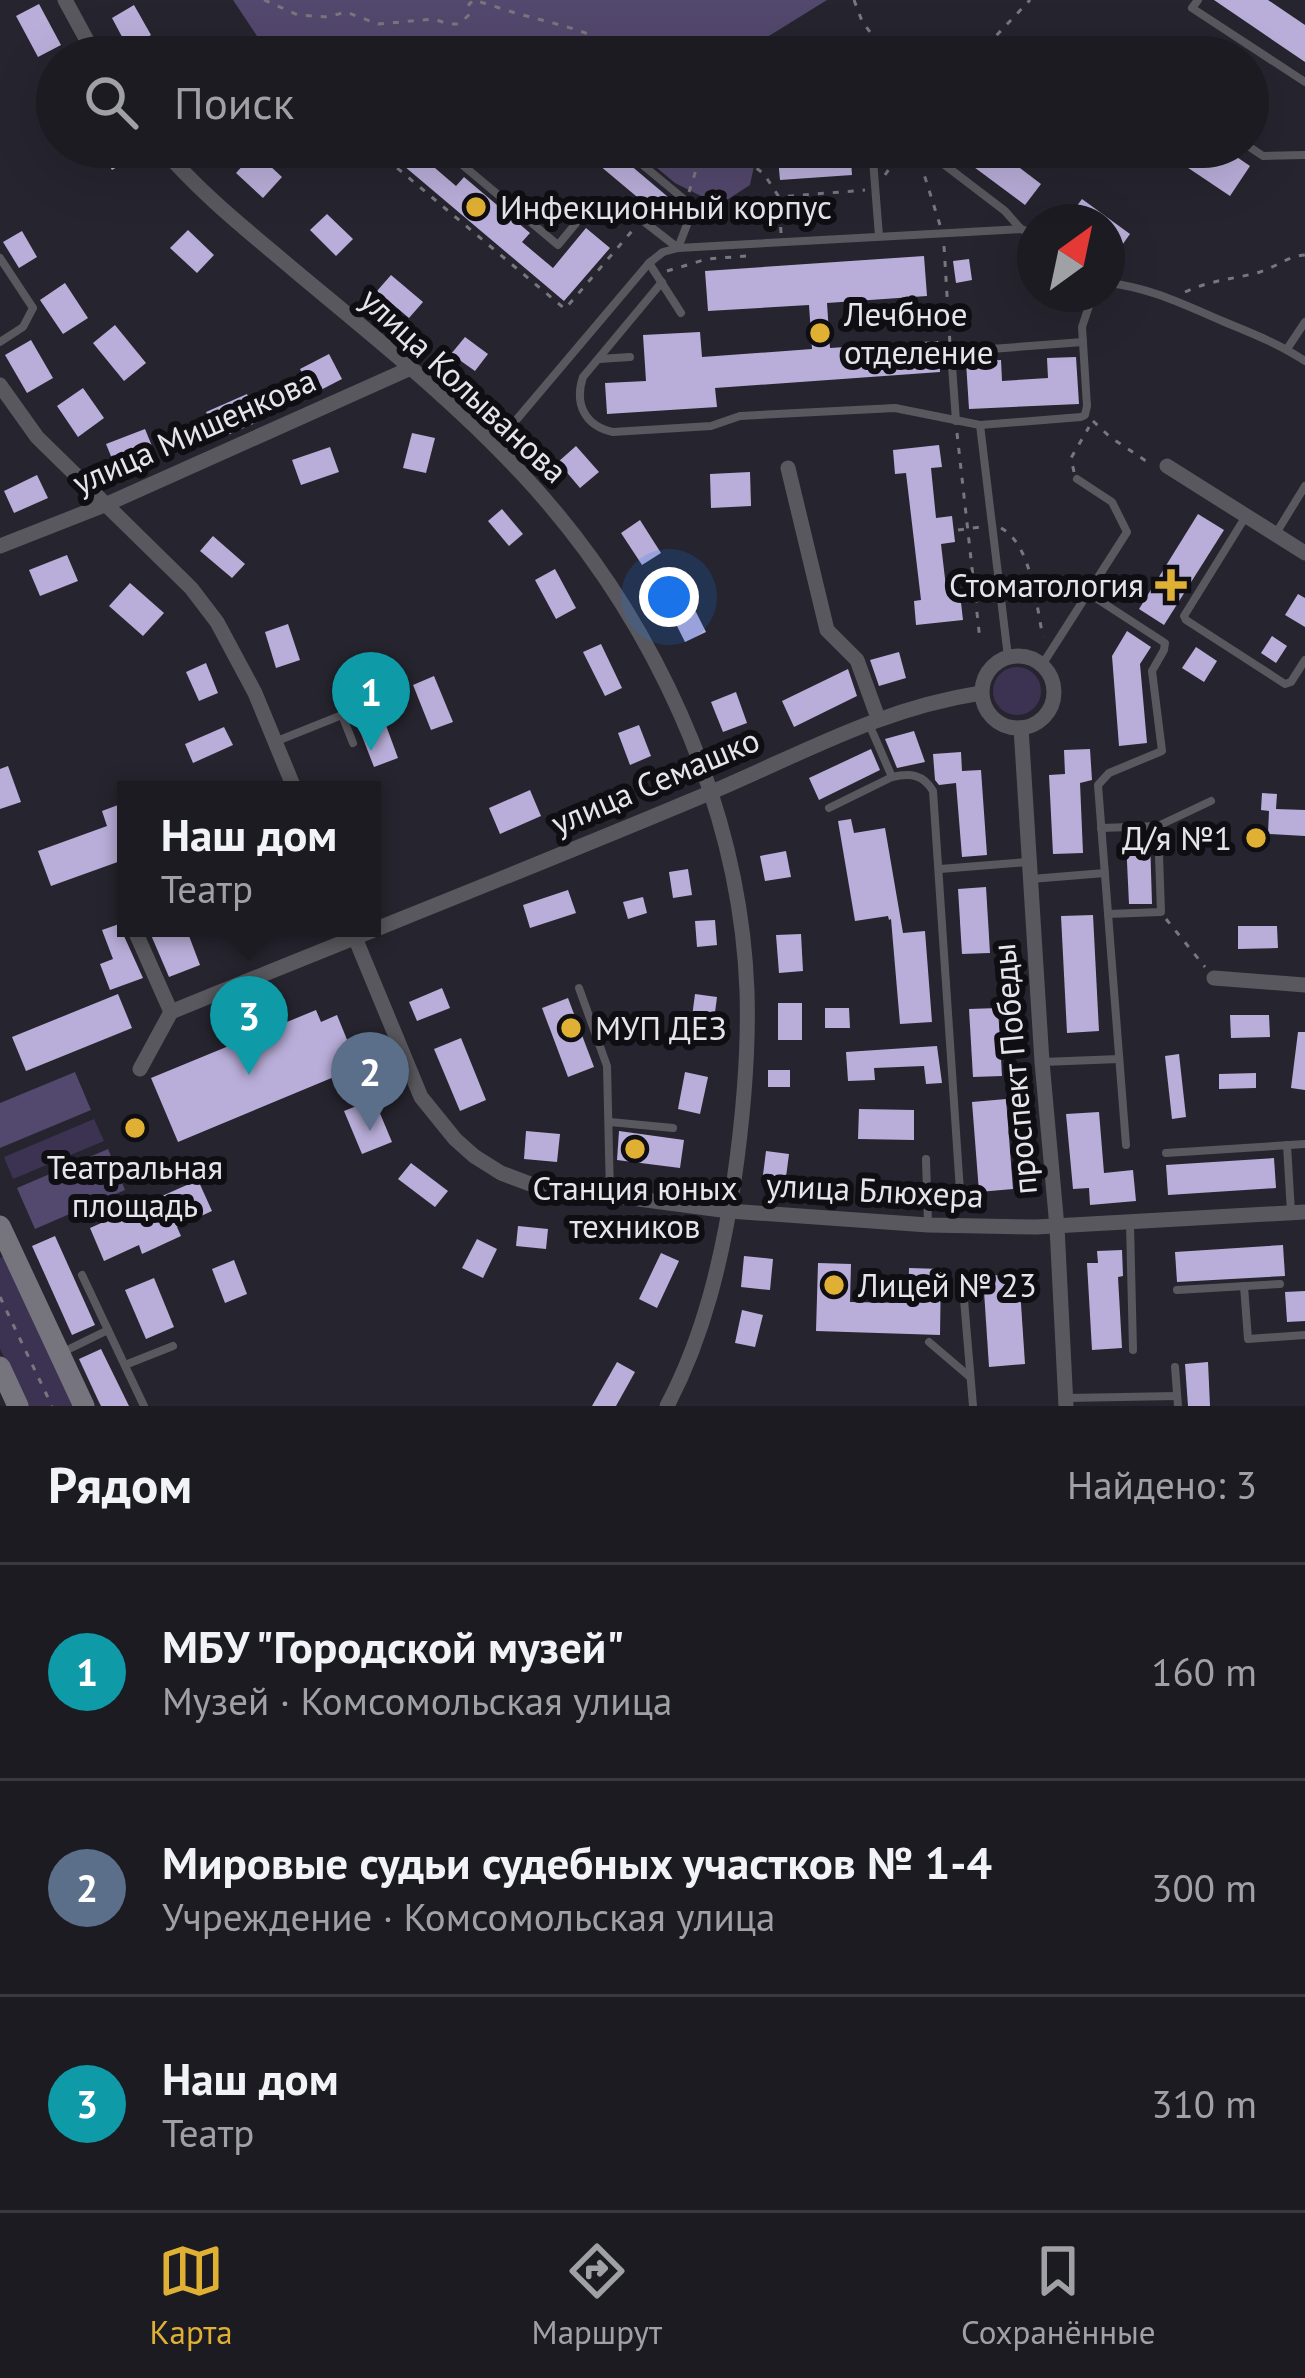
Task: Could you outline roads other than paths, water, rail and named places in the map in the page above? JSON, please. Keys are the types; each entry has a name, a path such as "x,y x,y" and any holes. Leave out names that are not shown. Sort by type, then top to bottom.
{"street":[{"path":"65,0 85,36"},
{"name":"улица Колыванова","path":"181,168 222,210 495,445 568,528 646,644 710,793 741,932 747,1036 741,1136 701,1330 667,1406"},
{"name":"улица Мишенкова","path":"0,546 107,504 411,368"},
{"path":"0,385 37,437 191,588 217,622 247,675 291,781"},
{"path":"788,467 827,630 856,660 873,720"},
{"path":"1164,468 1305,554"},
{"path":"1021,656 1042,665 1054,698 1042,718 1021,728 998,722 989,714 981,693 989,670 1009,657 1021,656"},
{"name":"улица Семашко","path":"381,921 710,793 873,720 936,700 981,693"},
{"name":"проспект Победы","path":"1021,728 1065,1402"},
{"path":"138,937 171,1012 140,1069"},
{"name":"улица Семашко","path":"171,1012 342,937"},
{"name":"улица Блюхера","path":"355,937 422,1096 474,1156 532,1185 729,1211 928,1225 1130,1224 1298,1213"},
{"path":"1214,978 1305,985"},
{"path":"2,1237 84,1406"},
{"path":"2,1378 18,1406"}],"lane":[{"path":"1198,0 1192,8 1235,36"},
{"path":"1269,58 1305,82"},
{"path":"1269,156 1305,155"},
{"path":"466,168 558,245 590,212 642,220 678,248"},
{"path":"646,168 693,209 678,248"},
{"path":"873,168 879,236"},
{"path":"949,168 1017,224"},
{"path":"495,445 663,252 1017,229"},
{"path":"0,258 33,308 23,327 0,342"},
{"path":"649,263 681,313"},
{"path":"660,279 580,383 580,403 599,429 711,426 740,416 895,408 980,425 1081,417 1087,406 1085,312"},
{"path":"1125,285 1173,299 1287,349 1305,362"},
{"path":"1287,349 1305,322"},
{"path":"956,421 951,352 1083,343"},
{"path":"598,359 630,357"},
{"path":"980,425 1009,657"},
{"path":"1042,665 1127,532 1112,502 1077,479"},
{"path":"1275,535 1305,486"},
{"path":"1246,516 1184,616 1285,683 1292,682 1305,660"},
{"path":"1088,593 1165,643 1152,671 1162,752 1108,773 1098,784 1126,1145"},
{"path":"275,741 342,715 353,742"},
{"path":"873,720 892,777"},
{"path":"829,808 908,774 927,780 933,791 960,1192"},
{"path":"1101,828 1158,826 1210,801"},
{"path":"1108,914 1161,912 1158,826"},
{"path":"940,869 1105,873"},
{"path":"579,988 607,1066 610,1196"},
{"path":"1042,1062 1119,1059"},
{"path":"610,1122 673,1128"},
{"path":"1166,1153 1305,1144"},
{"path":"1287,1145 1298,1213"},
{"path":"926,1159 928,1225"},
{"path":"1130,1224 1133,1350"},
{"path":"82,1275 144,1406"},
{"path":"962,1276 973,1406"},
{"path":"1177,1290 1280,1284"},
{"path":"1244,1286 1247,1339 1305,1335"},
{"path":"59,1354 108,1330"},
{"path":"929,1342 971,1378"},
{"path":"124,1365 172,1346"},
{"path":"1065,1402 1177,1401 1175,1367"}],"place":[{"name":"Инфекционный корпус","path":"476,207"},
{"name":"Лечбное отделение","path":"820,333"},
{"name":"Стоматология","path":"1171,585"},
{"name":"МБУ \"Городской музей\"","path":"371,751"},
{"name":"Д/я №1","path":"1256,838"},
{"name":"МУП ДЕЗ","path":"571,1028"},
{"name":"Наш дом","path":"249,1075"},
{"name":"Театральная площадь","path":"135,1128"},
{"name":"Мировые судьи судебных участков № 1-4","path":"370,1131"},
{"name":"Станция юных техников","path":"635,1149"},
{"name":"Лицей № 23","path":"834,1285"}]}
